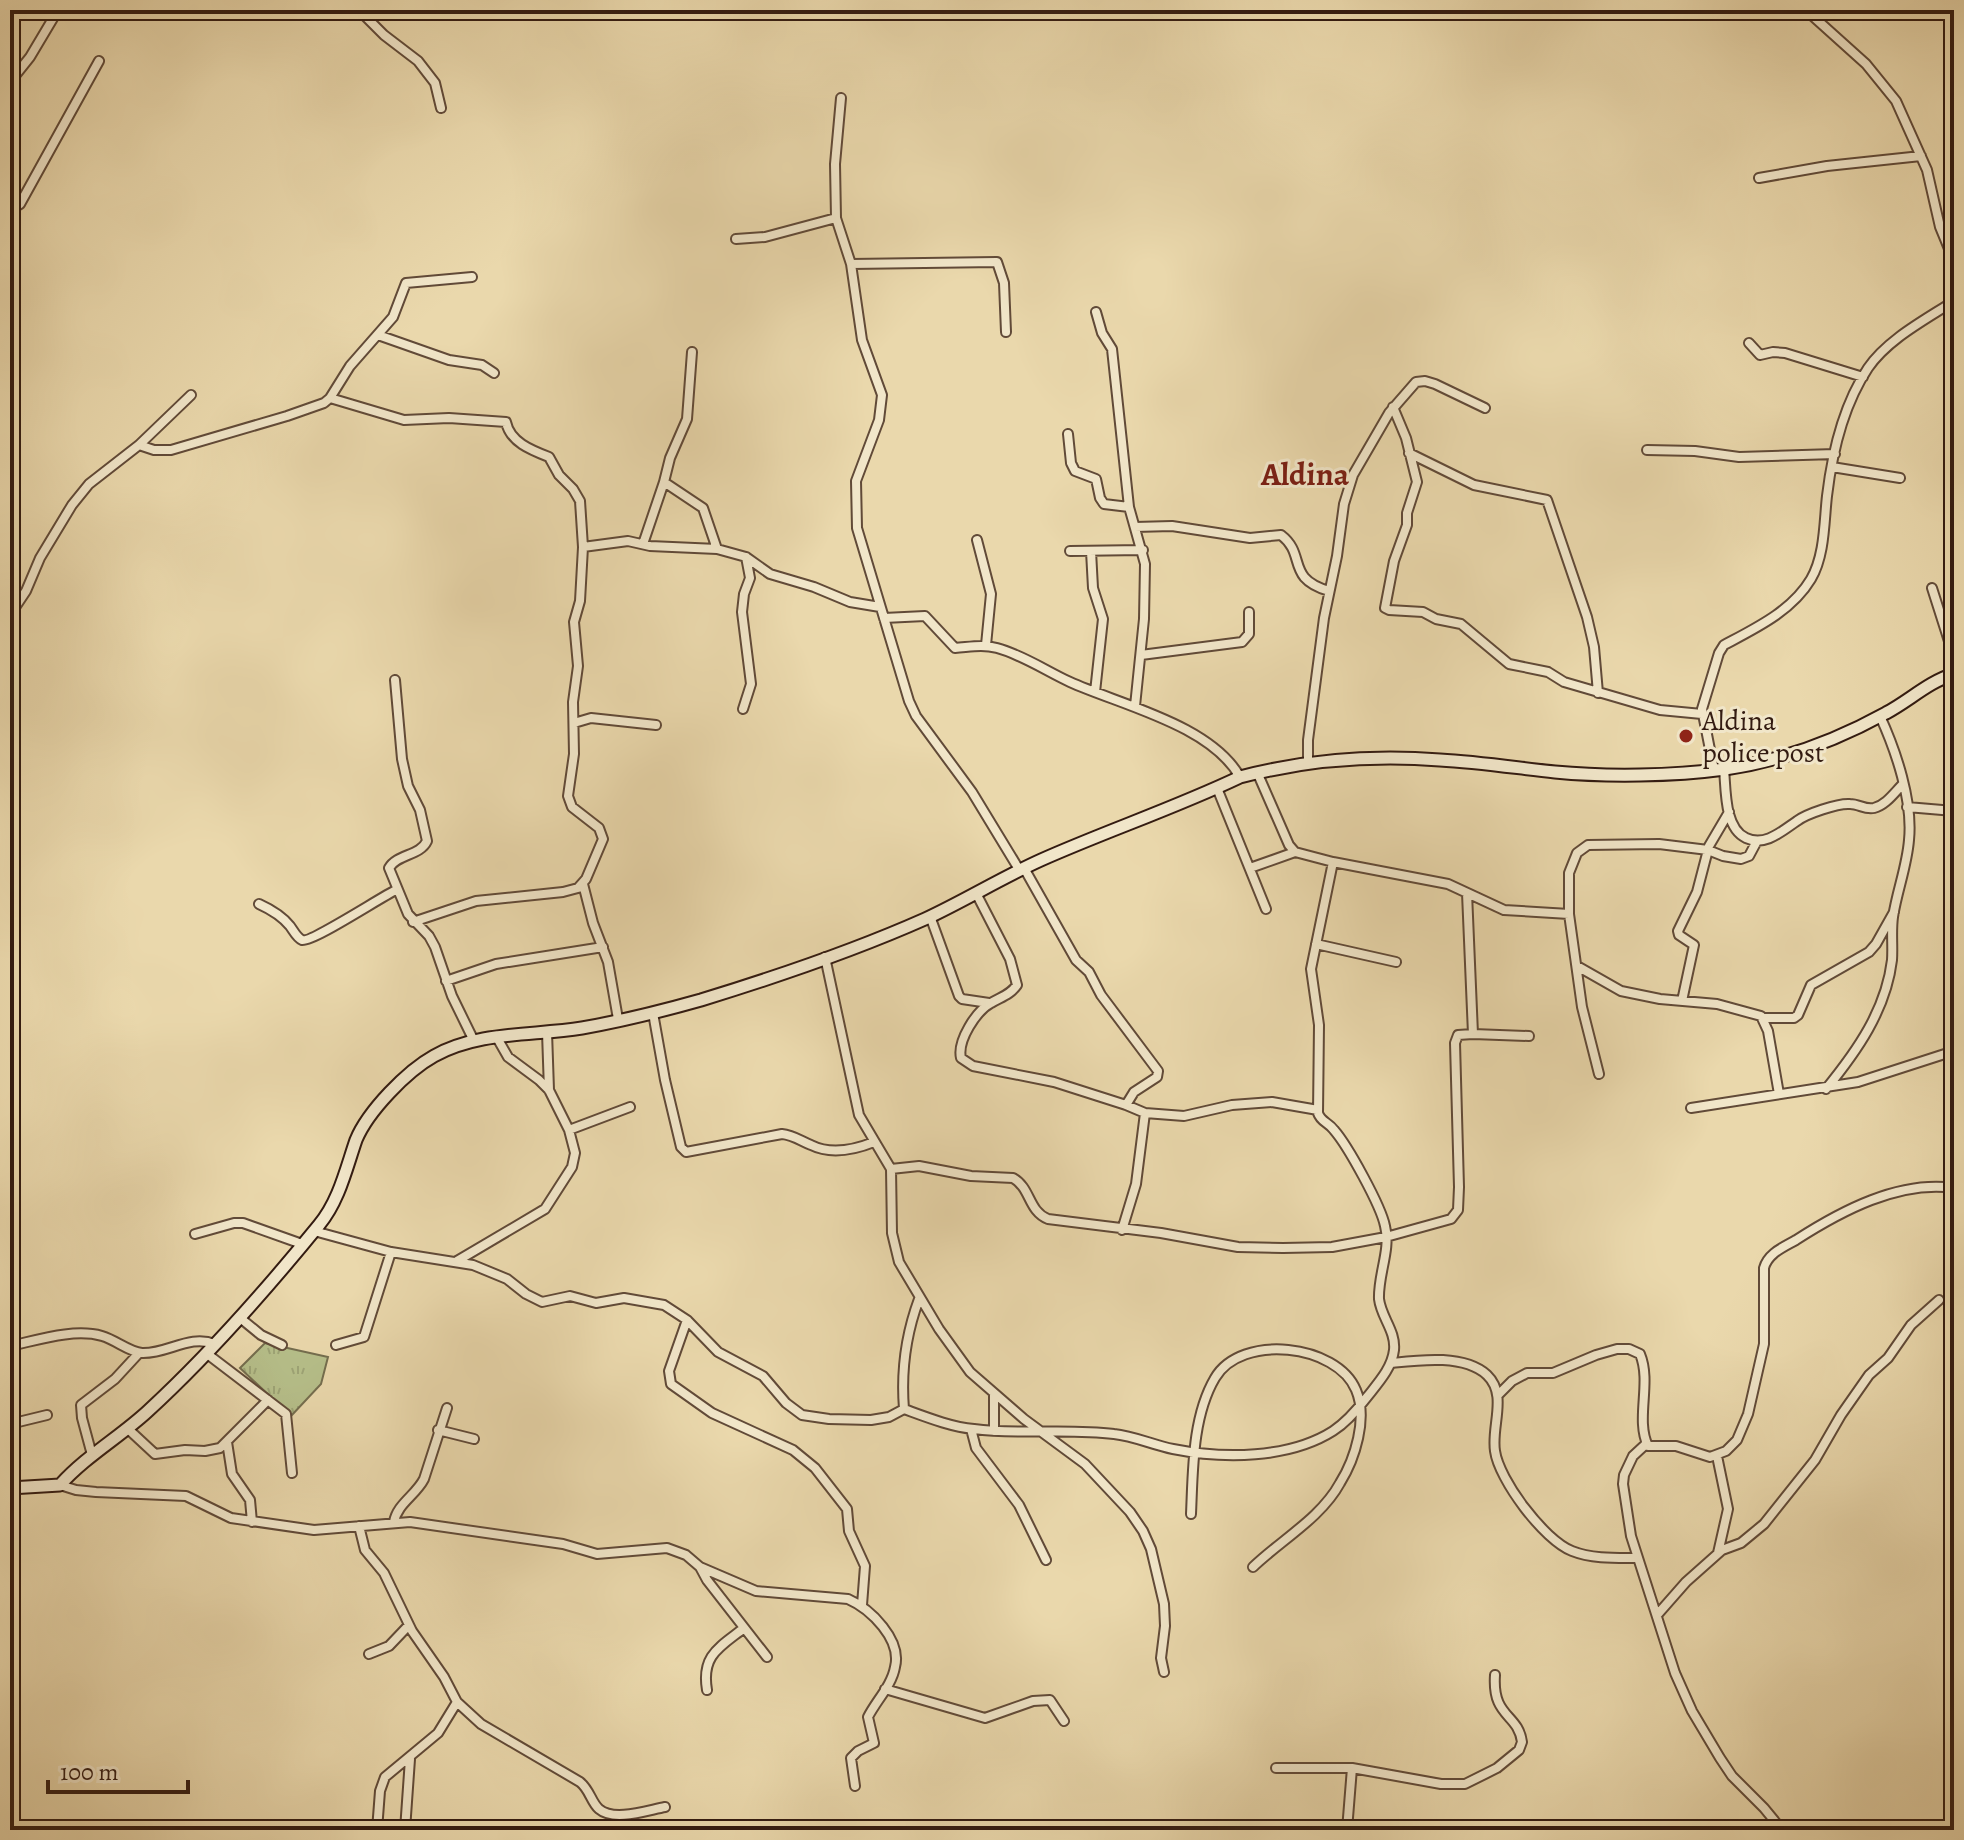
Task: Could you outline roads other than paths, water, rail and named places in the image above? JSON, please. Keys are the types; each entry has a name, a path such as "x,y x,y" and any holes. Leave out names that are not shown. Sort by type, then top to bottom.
{"street":[{"path":"10,82 30,57 58,10"},
{"path":"359,10 384,35 418,61 435,83 441,108"},
{"path":"1806,10 1866,64 1887,88 1901,111 1921,156 1940,227 1954,261"},
{"path":"10,210 20,204 99,61"},
{"path":"841,98 835,164 836,218 851,264 862,340 882,395 879,420 859,472 856,494 858,534 902,682 916,716 972,792 1076,960 1089,972 1101,995 1158,1071 1157,1077 1134,1092 1126,1105"},
{"path":"1759,178 1827,166 1921,156"},
{"path":"736,239 765,237 836,218"},
{"path":"851,264 997,262 1004,283 1006,332"},
{"path":"139,445 154,450 171,450 324,403 350,366 393,317 406,283 472,277"},
{"path":"1903,784 1876,807 1844,805 1806,816 1777,834 1757,841 1741,835 1729,812 1702,714 1704,696 1721,649 1785,609 1811,579 1821,546 1835,454 1846,416 1863,377 1888,347 1954,301"},
{"path":"1096,312 1102,333 1112,349 1129,507 1143,550 1145,599 1135,706"},
{"path":"378,335 449,360 482,365 494,373"},
{"path":"1749,343 1760,355 1785,353 1863,377"},
{"path":"643,544 670,458 687,419 692,352"},
{"path":"1308,762 1308,740 1329,591 1349,484 1393,407 1411,385 1425,381 1485,408"},
{"path":"10,615 26,591 40,558 72,505 89,484 139,445 191,395"},
{"path":"330,398 404,420 449,418 506,422 513,437 533,451 549,457 559,475 573,489 582,507 580,601 574,622 579,662 573,702 574,754 568,801 603,835 599,853 583,884 563,892 476,901 413,922"},
{"path":"1393,407 1406,438 1417,485 1394,561 1385,608 1423,612 1436,619 1461,624 1509,664 1548,672 1564,682 1660,710 1702,714"},
{"path":"1068,434 1071,463 1075,471 1096,479 1104,504 1129,507"},
{"path":"1647,450 1695,451 1739,457 1835,454"},
{"path":"1409,453 1474,485 1547,500 1587,617 1594,647 1598,693"},
{"path":"1832,467 1900,478"},
{"path":"664,482 703,508 717,549"},
{"path":"1135,527 1172,526 1250,538 1281,535 1289,542 1305,580 1312,586 1329,591"},
{"path":"977,540 991,594 986,645"},
{"path":"583,547 628,541 717,549 746,557 767,573 850,602 880,607"},
{"path":"1070,551 1143,550"},
{"path":"1091,551 1093,588 1103,619 1095,692"},
{"path":"743,709 751,684 742,612 750,578 746,557"},
{"path":"750,578 767,573"},
{"path":"1932,588 1954,657"},
{"path":"1141,655 1242,642 1249,634 1249,612"},
{"path":"884,618 925,616 952,646 986,645 1003,650 1095,692 1135,706 1188,731 1230,762 1240,777"},
{"path":"60,1485 127,1428 215,1344 314,1231 333,1203 359,1133 391,1092 432,1057 496,1036 547,1032 653,1013 753,983 930,916 1022,869 1257,772 1308,762 1414,758 1604,775 1719,769 1823,744 1880,716 1929,684 1954,674"},
{"path":"395,680 406,780 420,810 427,841 424,848 391,864 389,868 396,890 413,922 432,941 446,981 474,1041"},
{"path":"1826,1089 1850,1060 1880,1006 1891,967 1895,911 1909,841 1903,784 1880,716"},
{"path":"574,723 591,718 656,725"},
{"path":"1257,772 1289,845 1295,852"},
{"path":"1217,788 1266,909"},
{"path":"1907,807 1954,811"},
{"path":"1682,1001 1694,944 1679,935 1678,931 1697,892 1708,850 1729,812"},
{"path":"1599,1074 1582,1007 1569,914 1569,873 1577,853 1593,843 1659,844 1708,850 1741,859 1749,856 1757,841"},
{"path":"1250,868 1295,852 1430,879 1516,913 1569,914"},
{"path":"314,1231 391,1252 457,1261 502,1277 542,1302 570,1296 596,1303 624,1298 664,1305 687,1320 718,1352 763,1376 786,1403 802,1415 871,1420 889,1417 904,1409 971,1429 1112,1434 1194,1453 1246,1454 1292,1447 1331,1432 1358,1408 1392,1363 1394,1335 1379,1303 1385,1225 1375,1201 1335,1131 1322,1121 1318,1110 1319,1025 1311,969 1333,862"},
{"path":"583,884 603,947 618,1019"},
{"path":"259,904 286,921 298,938 306,941 396,890"},
{"path":"930,916 959,996 989,1003 999,1001 1012,991 1017,981 1010,959 976,893"},
{"path":"1467,893 1473,1034"},
{"path":"1577,966 1621,991 1717,1004 1764,1018 1794,1018 1811,985 1869,952 1895,911"},
{"path":"1316,944 1396,962"},
{"path":"446,981 496,964 603,947"},
{"path":"825,957 859,1115 891,1169 892,1233 897,1256 919,1299 970,1372 994,1395 1085,1464 1130,1512 1143,1531 1151,1549 1164,1604 1161,1658 1164,1672"},
{"path":"989,1003 975,1018 961,1043 959,1054 965,1062 985,1070 1054,1082 1145,1113 1184,1116 1232,1105 1272,1102 1318,1110"},
{"path":"653,1013 665,1080 681,1147 686,1152 782,1134 827,1150 854,1149 874,1142"},
{"path":"1764,1018 1779,1094"},
{"path":"547,1032 549,1090"},
{"path":"891,1169 919,1166 971,1176 1013,1178 1019,1181 1035,1211 1043,1217 1238,1247 1332,1247 1386,1237 1451,1219 1458,1210 1455,1037 1473,1034 1529,1036"},
{"path":"457,1261 530,1219 548,1205 574,1163 575,1149 569,1130 549,1090 508,1057 496,1036"},
{"path":"1691,1108 1826,1089 1954,1051"},
{"path":"569,1130 630,1107"},
{"path":"1122,1230 1136,1184 1145,1113"},
{"path":"1646,1444 1651,1447 1676,1446 1704,1456 1717,1456 1737,1440 1748,1414 1764,1344 1764,1268 1769,1258 1819,1224 1867,1203 1920,1187 1954,1188"},
{"path":"195,1234 243,1223 302,1244"},
{"path":"336,1345 364,1337 391,1252"},
{"path":"904,1409 906,1345 919,1299"},
{"path":"1657,1615 1676,1592 1718,1554 1728,1546 1741,1543 1764,1524 1815,1460 1861,1385 1888,1358 1911,1325 1939,1300"},
{"path":"239,1317 261,1335 282,1345"},
{"path":"687,1320 669,1371 671,1384 712,1413 793,1450 815,1468 847,1509 849,1531 865,1566 862,1605"},
{"path":"10,1346 60,1336 101,1335 139,1353"},
{"path":"92,1455 81,1405 115,1379 139,1353 200,1340 215,1344"},
{"path":"1498,1395 1522,1375 1553,1373 1606,1351 1629,1349 1640,1354 1646,1444 1633,1456 1623,1480 1631,1536 1681,1688 1732,1776 1782,1830"},
{"path":"1191,1514 1198,1429 1215,1378 1226,1364 1254,1350 1288,1350 1323,1360 1341,1370 1356,1390 1360,1424 1354,1456 1329,1501 1253,1567"},
{"path":"206,1353 287,1417 292,1473"},
{"path":"1392,1363 1421,1360 1463,1364 1486,1373 1498,1395 1494,1431 1495,1452 1501,1473 1527,1510 1569,1550 1613,1558 1638,1558"},
{"path":"994,1395 994,1431"},
{"path":"127,1428 155,1454 213,1450 227,1442 268,1400"},
{"path":"394,1522 397,1511 419,1489 424,1479 447,1408"},
{"path":"10,1424 47,1415"},
{"path":"971,1429 976,1448 1019,1505 1046,1560"},
{"path":"438,1430 474,1439"},
{"path":"227,1442 232,1474 250,1500 252,1522"},
{"path":"1717,1456 1728,1509 1718,1554"},
{"path":"10,1488 60,1485 86,1491 186,1496 231,1518 314,1530 394,1522 428,1524 563,1544 597,1554 667,1548 686,1555 700,1567 756,1591 838,1597 862,1605 889,1638 896,1657 895,1668 868,1717 874,1743 851,1758 855,1786"},
{"path":"359,1526 365,1550 384,1573 409,1625 457,1702 481,1724 580,1782 603,1812 632,1813 665,1807"},
{"path":"700,1567 767,1657"},
{"path":"369,1654 389,1646 409,1625"},
{"path":"707,1690 705,1673 711,1656 744,1628"},
{"path":"1276,1768 1352,1768 1457,1785 1473,1781 1497,1768 1519,1750 1522,1742 1517,1728 1495,1697 1495,1675"},
{"path":"885,1689 985,1718 1033,1701 1050,1700 1064,1721"},
{"path":"377,1830 376,1816 382,1784 389,1773 410,1759 438,1733 457,1702"},
{"path":"405,1830 410,1759"},
{"path":"1347,1830 1352,1768"}],"place":[{"name":"Aldina police post","path":"1686,736"}],"district":[{"name":"Aldina","path":"1305,474"}]}
